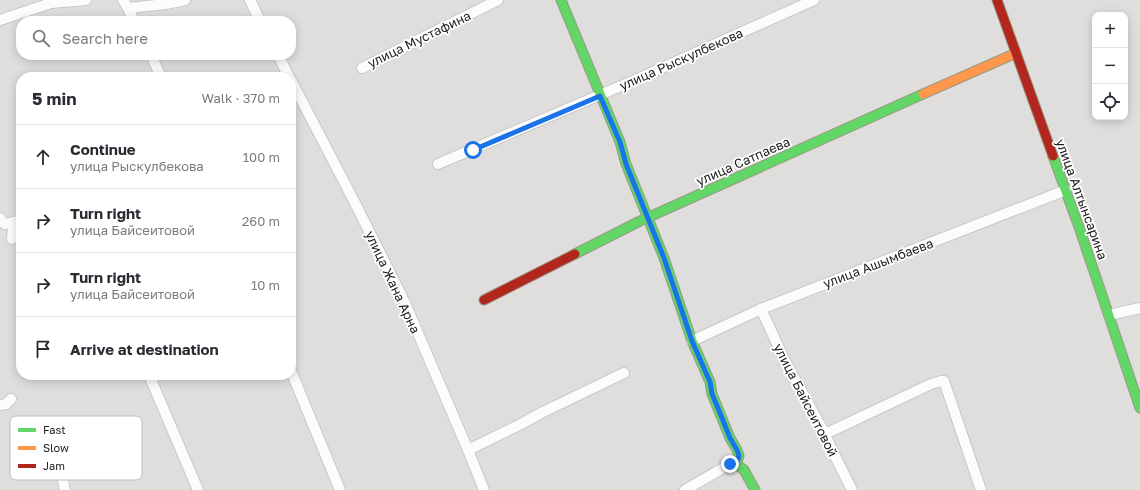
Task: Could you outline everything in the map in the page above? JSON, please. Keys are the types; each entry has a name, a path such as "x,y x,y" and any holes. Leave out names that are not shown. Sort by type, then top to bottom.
{"street":[{"path":"0,20 51,1 86,0"},
{"path":"131,16 125,4 166,4 185,0"},
{"path":"250,0 258,16"},
{"name":"улица Мустафина","path":"362,68 498,0"},
{"path":"561,0 620,142 626,164 682,307 692,341 710,382 712,394 730,438 737,450 739,456 736,464"},
{"name":"улица Рыскулбекова","path":"438,164 600,96 814,0"},
{"name":"улица Алтынсарина","path":"997,0 1066,190 1140,408"},
{"name":"улица Сатпаева","path":"484,300 648,217 1016,53"},
{"path":"153,60 159,72"},
{"path":"280,60 286,72"},
{"name":"улица Жана Арна","path":"296,90 354,201 404,303 484,490"},
{"name":"улица Ашымбаева","path":"692,341 761,309 1066,190"},
{"path":"0,218 5,224 16,221"},
{"path":"12,239 13,228 16,221"},
{"path":"1109,315 1140,308"},
{"name":"улица Байсеитовой","path":"761,309 785,362 825,434 852,490"},
{"path":"468,450 543,412 624,374"},
{"path":"151,380 198,490"},
{"path":"295,380 340,490"},
{"path":"825,434 931,384 941,380 944,381 981,490"},
{"path":"0,405 6,404 11,399"},
{"path":"686,490 730,464 736,464 744,470 754,490"},
{"path":"63,480 65,490"}],"shaded area":[{"path":"0,0 1140,0 1140,490 0,490"}],"traffic: fast":[{"path":"561,0 620,142 626,164 664,258 692,341 710,382 712,394 730,438 737,450 739,456 736,464 744,470 755,490"},
{"path":"575,254 640,221 923,94"},
{"path":"1053,156 1079,227 1140,408"}],"traffic: slow":[{"path":"923,94 1016,53"}],"traffic: jam":[{"path":"997,0 1053,156"},
{"path":"484,300 575,254"}],"route":[{"path":"473,150 600,96 620,142 626,164 638,196 664,258 692,341 710,382 712,394 730,438 737,450 739,456 738,460 736,464 730,464"}]}
